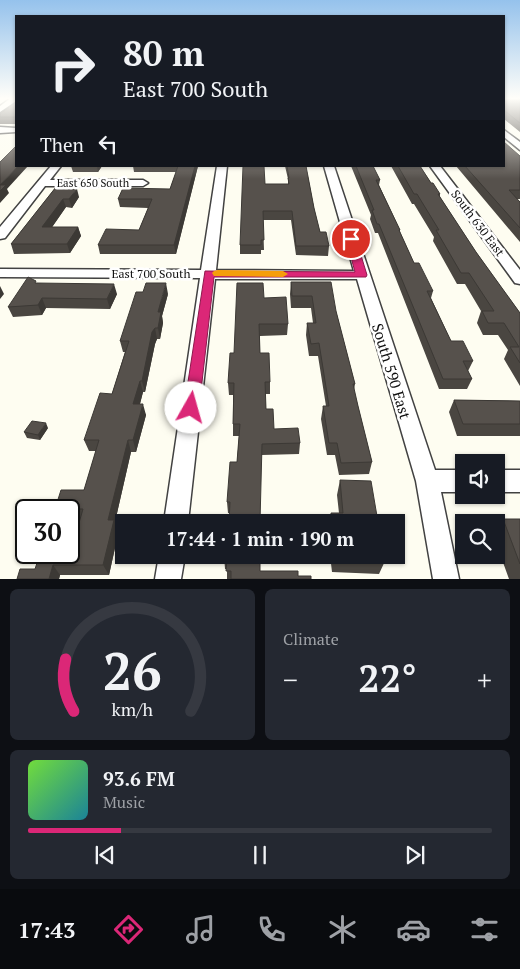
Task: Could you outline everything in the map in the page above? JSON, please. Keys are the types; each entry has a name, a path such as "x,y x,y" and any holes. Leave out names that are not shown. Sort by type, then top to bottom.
{"street":[{"path":"0,130 15,130"},
{"path":"505,135 520,136"},
{"path":"505,135 520,147"},
{"path":"0,235 55,167"},
{"path":"177,514 222,167"},
{"name":"South 590 East","path":"329,167 427,481 446,579"},
{"name":"South 630 East","path":"437,167 520,280"},
{"name":"East 650 South","path":"42,184 143,184"},
{"name":"East 700 South","path":"0,273 362,275"},
{"path":"427,481 455,481"},
{"path":"505,481 520,481"},
{"path":"168,579 170,564"}],"building":[{"path":"505,143 520,156 520,190 509,190 520,202 520,228 466,167 505,167"},
{"path":"15,147 15,167 17,167 0,185 0,162"},
{"path":"178,167 195,167 174,245 98,245 106,229 139,230 152,199 118,199 123,188 170,189"},
{"path":"243,167 264,167 265,184 289,184 287,167 306,167 320,232 326,232 329,246 296,246 292,211 263,211 264,240 261,240 261,245 240,245"},
{"path":"356,167 374,167 380,180 376,180 414,263 419,263 433,291 427,291 451,341 463,341 473,361 463,361 472,379 443,379 379,224 377,224 372,210 374,210"},
{"path":"399,167 421,167 431,183 433,183 440,194 438,194 476,252 520,313 520,363 510,347 519,347 504,323 488,323 482,311 494,311 469,273 461,273 436,230 439,230 417,194 414,194"},
{"path":"0,185 6,185 0,191"},
{"path":"56,187 77,189 69,199 63,199 42,227 78,227 67,244 11,244"},
{"path":"28,277 36,281 35,283 114,284 107,299 42,298 38,305 8,307"},
{"path":"291,282 331,282 336,311 355,384 353,384 372,462 341,463 337,443 329,443 323,406 329,406 319,343 311,344 307,323 316,323 312,296 292,296"},
{"path":"146,283 166,283 158,312 161,312 158,328 155,328 152,332 142,381 140,381 133,404 143,404 133,440 128,440 108,520 114,520 103,565 53,565 49,579 17,579 20,569 35,569 37,564 80,564 80,519 83,509 80,509 80,499 58,499 61,490 84,490 99,440 84,440 100,393 112,394 129,341 120,341 136,292 143,292"},
{"path":"237,283 263,283 264,298 286,297 288,324 259,324 260,353 269,353 270,382 265,382 266,409 273,409 274,429 298,428 300,443 262,444 260,514 229,514 230,502 227,502 230,462 237,462 240,424 233,424 234,383 228,383 230,353 234,353"},
{"path":"454,400 520,401 520,424 463,424"},
{"path":"32,421 46,423 38,435 24,432"},
{"path":"340,480 371,481 377,514 331,513 343,513"},
{"path":"505,519 520,519 520,564 505,524"},
{"path":"227,564 260,564 260,571 298,571 298,576 311,576 311,579 231,579 231,571 226,571"}],"slow traffic":[{"path":"218,273 283,274"}],"route":[{"path":"191,408 209,273 362,275 351,239"}]}
